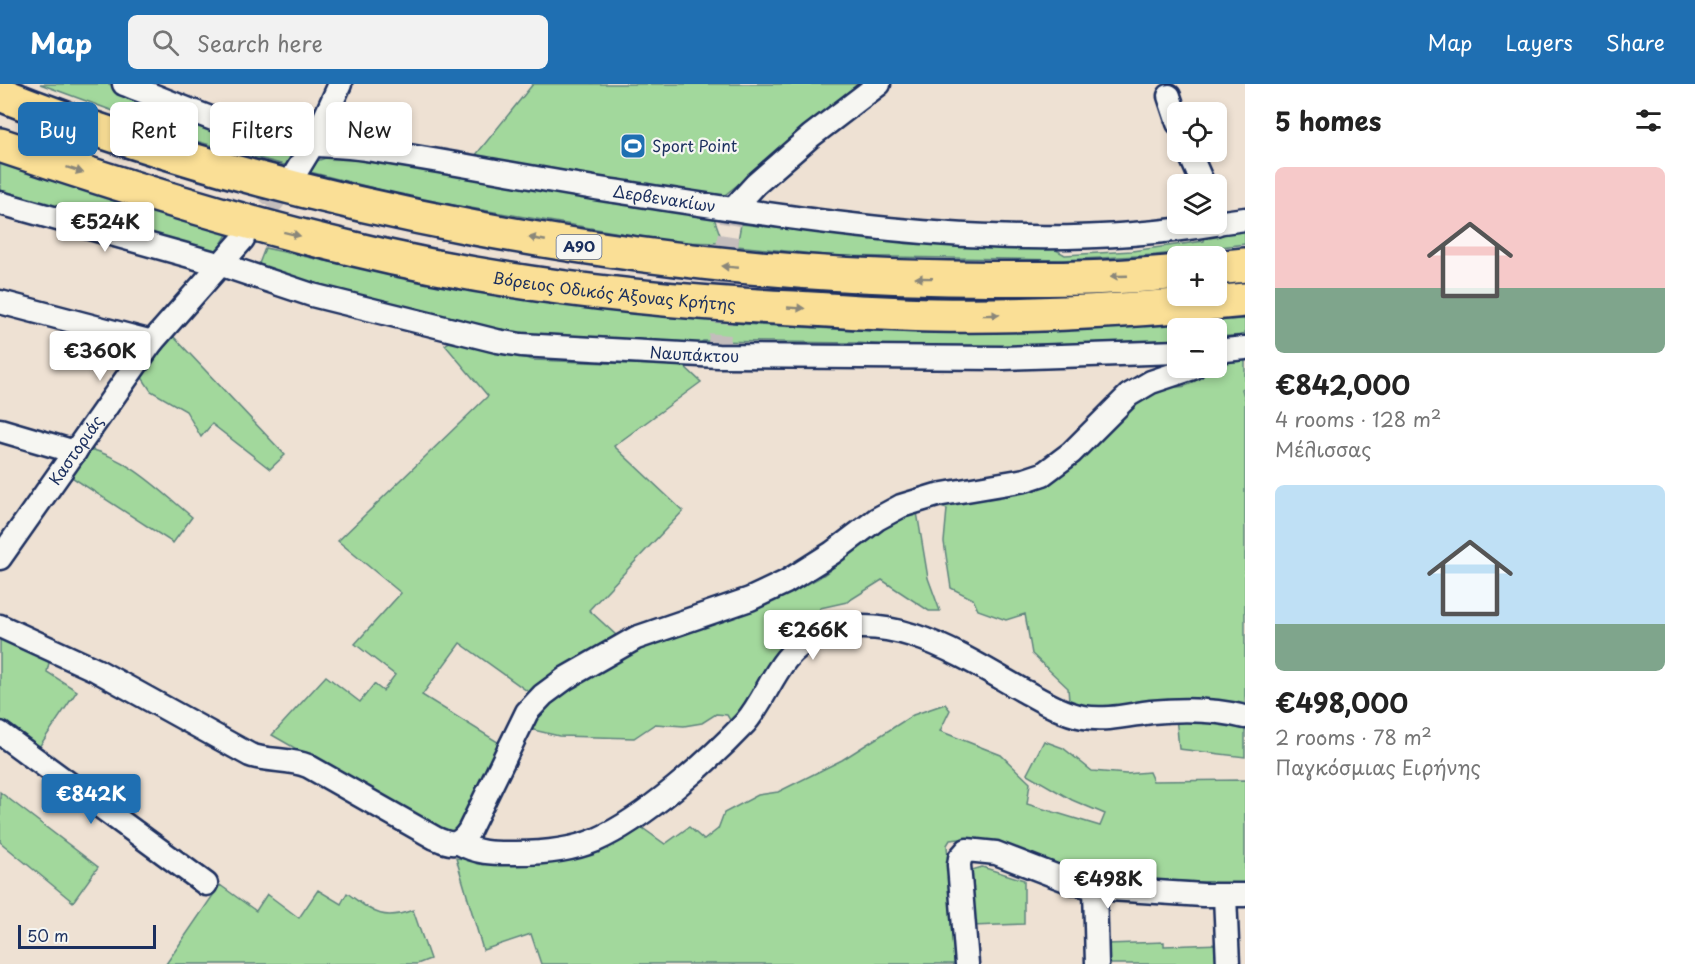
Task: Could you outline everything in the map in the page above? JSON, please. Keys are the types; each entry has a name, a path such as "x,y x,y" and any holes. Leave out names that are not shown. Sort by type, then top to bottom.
{"highway":[{"name":"Α90","path":"0,94 168,153 265,182 412,217 576,247 706,265 849,277 996,279 1167,272"},
{"name":"Βόρειος Οδικός Άξονας Κρήτης","path":"0,145 179,203 356,250 445,268 599,292 704,304 936,315 1108,311 1245,300"},
{"path":"1227,267 1245,265"}],"street":[{"name":"Δερβενακίων","path":"124,84 210,116"},
{"path":"314,142 340,84"},
{"path":"734,209 756,184 811,136 879,84"},
{"path":"1169,96 1171,102"},
{"name":"Δερβενακίων","path":"314,144 371,150 513,176 830,223 1032,238 1106,237 1167,228"},
{"path":"296,172 306,156"},
{"name":"Ναυπάκτου","path":"0,203 222,265 312,295 497,341 557,348 718,356 866,356 957,359 1167,353"},
{"name":"Δερβενακίων","path":"1227,220 1245,219"},
{"name":"Καστοριάς","path":"4,547 75,452 152,342 243,239"},
{"path":"0,302 152,342"},
{"path":"1227,350 1245,348"},
{"path":"459,843 469,831 527,712 543,695 566,678 636,638 750,599 786,582 832,553 877,519 901,506 937,495 1025,480 1043,474 1071,453 1129,395 1151,382 1167,377"},
{"path":"0,430 75,452"},
{"path":"0,626 96,670 250,755 269,760 296,761 308,766 435,838 448,844 459,843 484,854 541,852 595,840 615,829 675,785 745,722 791,653 814,637 832,631 881,629 909,633 940,645 1059,710 1082,717 1108,719 1188,710 1213,711 1245,717"},
{"path":"0,733 206,884"},
{"path":"967,964 959,878 960,858 967,850 990,852 1071,882 1095,888 1235,895 1228,964"},
{"path":"1095,888 1097,964"}],"green space":[{"path":"40,84 109,84 157,102 110,102 110,110 98,105 98,102 89,102"},
{"name":"Sport Point","path":"533,84 864,84 721,198 471,161"},
{"path":"198,118 210,122 210,145 198,142"},
{"path":"251,156 297,156 292,167"},
{"path":"331,156 363,156 587,198 714,218 723,243 674,242 417,199 310,172 317,161"},
{"path":"0,160 228,233 214,256 0,193"},
{"path":"741,224 850,236 1047,245 1065,255 1132,251 1167,246 1167,254 1062,260 833,256 737,246"},
{"path":"1245,229 1245,244 1168,246 1204,241 1205,234 1227,234 1227,231"},
{"path":"265,248 444,286 668,317 758,325 875,331 985,331 1167,323 1167,341 965,350 857,343 703,341 696,346 537,339 457,325 257,269"},
{"path":"1245,319 1245,335 1227,336 1227,320"},
{"path":"173,336 285,455 270,469 212,424 201,437 186,411 151,391 141,376"},
{"path":"451,341 533,360 684,366 701,382 614,446 683,511 589,610 617,636 530,693 460,643 422,695 501,744 462,828 454,833 431,826 272,735 326,676 360,702 374,684 383,691 395,675 355,644 401,593 338,541 488,396 445,345"},
{"path":"1245,359 1245,387 1242,389 1245,400 1245,757 1179,749 1175,705 1108,713 1082,707 1069,701 1068,688 1032,654 1025,614 1006,620 978,610 973,599 951,588 944,542 947,509 933,505 917,512 928,578 940,611 929,611 882,580 847,602 820,608 820,625 788,645 766,666 756,689 733,725 727,715 716,714 702,723 684,726 655,724 634,738 559,736 525,728 532,715 556,691 570,680 616,653 654,639 696,629 741,614 799,589 836,566 875,528 897,513 913,506 930,501 1017,487 1046,478 1068,463 1115,414 1139,396 1165,384 1179,387 1199,378 1227,378 1227,360"},
{"path":"86,448 116,459 143,476 192,517 173,543 67,474"},
{"path":"0,633 50,658 47,672 77,691 37,750 0,725"},
{"path":"945,704 950,710 940,731 1001,755 1030,783 1027,804 1100,826 1105,814 1072,800 1027,774 1044,741 1063,748 1092,771 1126,774 1149,772 1153,781 1245,780 1245,884 1090,877 997,843 970,838 950,840 947,845 955,964 541,964 531,934 483,950 456,858 483,861 641,827 665,844 689,827 704,840 718,829 724,813 758,795 778,792 842,760 913,715"},
{"path":"0,792 98,867 73,902 0,842"},
{"path":"982,867 1024,880 1024,924 972,926 972,870"},
{"path":"220,885 256,911 267,894 299,918 318,890 341,904 347,893 370,909 385,915 413,910 430,959 417,964 166,964"},
{"path":"1164,942 1164,946 1220,944 1220,964 1108,964 1107,944"}],"tunnel":[{"path":"248,233 293,177"},
{"path":"718,356 728,239 733,209"}],"place":[{"name":"Sport Point","path":"633,146"}]}
